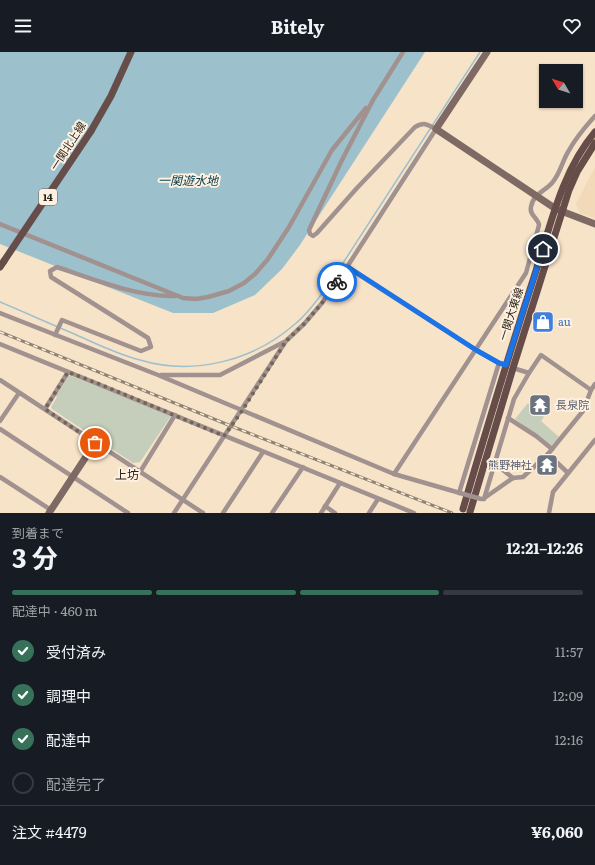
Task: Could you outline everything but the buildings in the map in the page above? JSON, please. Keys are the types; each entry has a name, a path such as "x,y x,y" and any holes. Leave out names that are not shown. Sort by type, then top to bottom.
{"main road":[{"name":"一関北上線","path":"2,264 91,132 111,96 131,52"},
{"name":"一関大東線","path":"463,509 506,365 559,210 567,176 581,151 595,132"},
{"name":"一関大東線","path":"559,210 577,172 595,144"},
{"name":"一関大東線","path":"470,512 506,365"}],"street":[{"path":"403,52 373,100 342,160 309,230 310,234 313,236 317,233 415,127 422,123 427,123 435,128 535,196 559,210 595,224"},
{"path":"174,513 242,411 286,341 304,324 322,303 348,267 435,128 487,52"},
{"path":"0,224 183,298 196,299 229,291 244,283 255,274 268,259 289,227 332,150 373,100"},
{"path":"394,474 526,273 539,226 539,221 530,210 535,196 551,184 555,179 568,152 578,136 595,116"},
{"path":"348,267 476,350 506,365 529,372"},
{"path":"56,333 62,320 141,351 151,347 148,338 51,277 50,271 57,268 118,287 163,296 177,296"},
{"path":"0,313 56,333 394,474 482,499 513,478 523,477 548,454 583,411 591,390 595,384"},
{"path":"158,376 220,375 286,341"},
{"path":"0,344 414,513"},
{"path":"482,499 514,399 529,372 541,355 591,390"},
{"path":"459,493 506,365"},
{"path":"45,409 68,372"},
{"path":"0,380 203,513"},
{"path":"0,421 20,393"},
{"path":"140,472 175,416"},
{"path":"508,418 536,436 552,449"},
{"path":"0,429 128,513"},
{"path":"549,513 552,494 595,440"},
{"path":"0,478 52,512 73,476 95,443"},
{"path":"223,513 262,452"},
{"path":"548,454 568,473"},
{"path":"494,463 513,478"},
{"path":"273,513 303,467"},
{"path":"321,513 340,483"},
{"path":"369,513 378,499"},
{"path":"325,506 335,513"}],"shaded area":[{"path":"595,167 595,218 580,213 576,204"}],"green space":[{"path":"69,375 171,416 140,462 133,463 52,409 51,407 57,397 56,396"},
{"path":"528,403 544,417 541,421 559,437 551,446 515,419"}],"water":[{"name":"一関遊水地","path":"0,52 425,52 300,245 282,269 255,295 213,313 173,313 0,244"}],"waterway":[{"path":"0,302 131,358 160,365 181,366 222,362 241,356 261,347 278,337 300,320 314,305 330,283 480,52"}],"railway":[{"path":"0,332 231,426 452,513"}],"way so far":[{"path":"95,443 45,409 68,372 224,436 242,411 286,341 304,324 337,282"}],"place":[{"name":"au","path":"543,322"},
{"name":"長泉院","path":"540,405"},
{"name":"熊野神社","path":"547,465"}],"district":[{"name":"上坊","path":"127,475"}],"route":[{"path":"337,282 348,267 476,350 499,363 506,365 543,249"}]}
